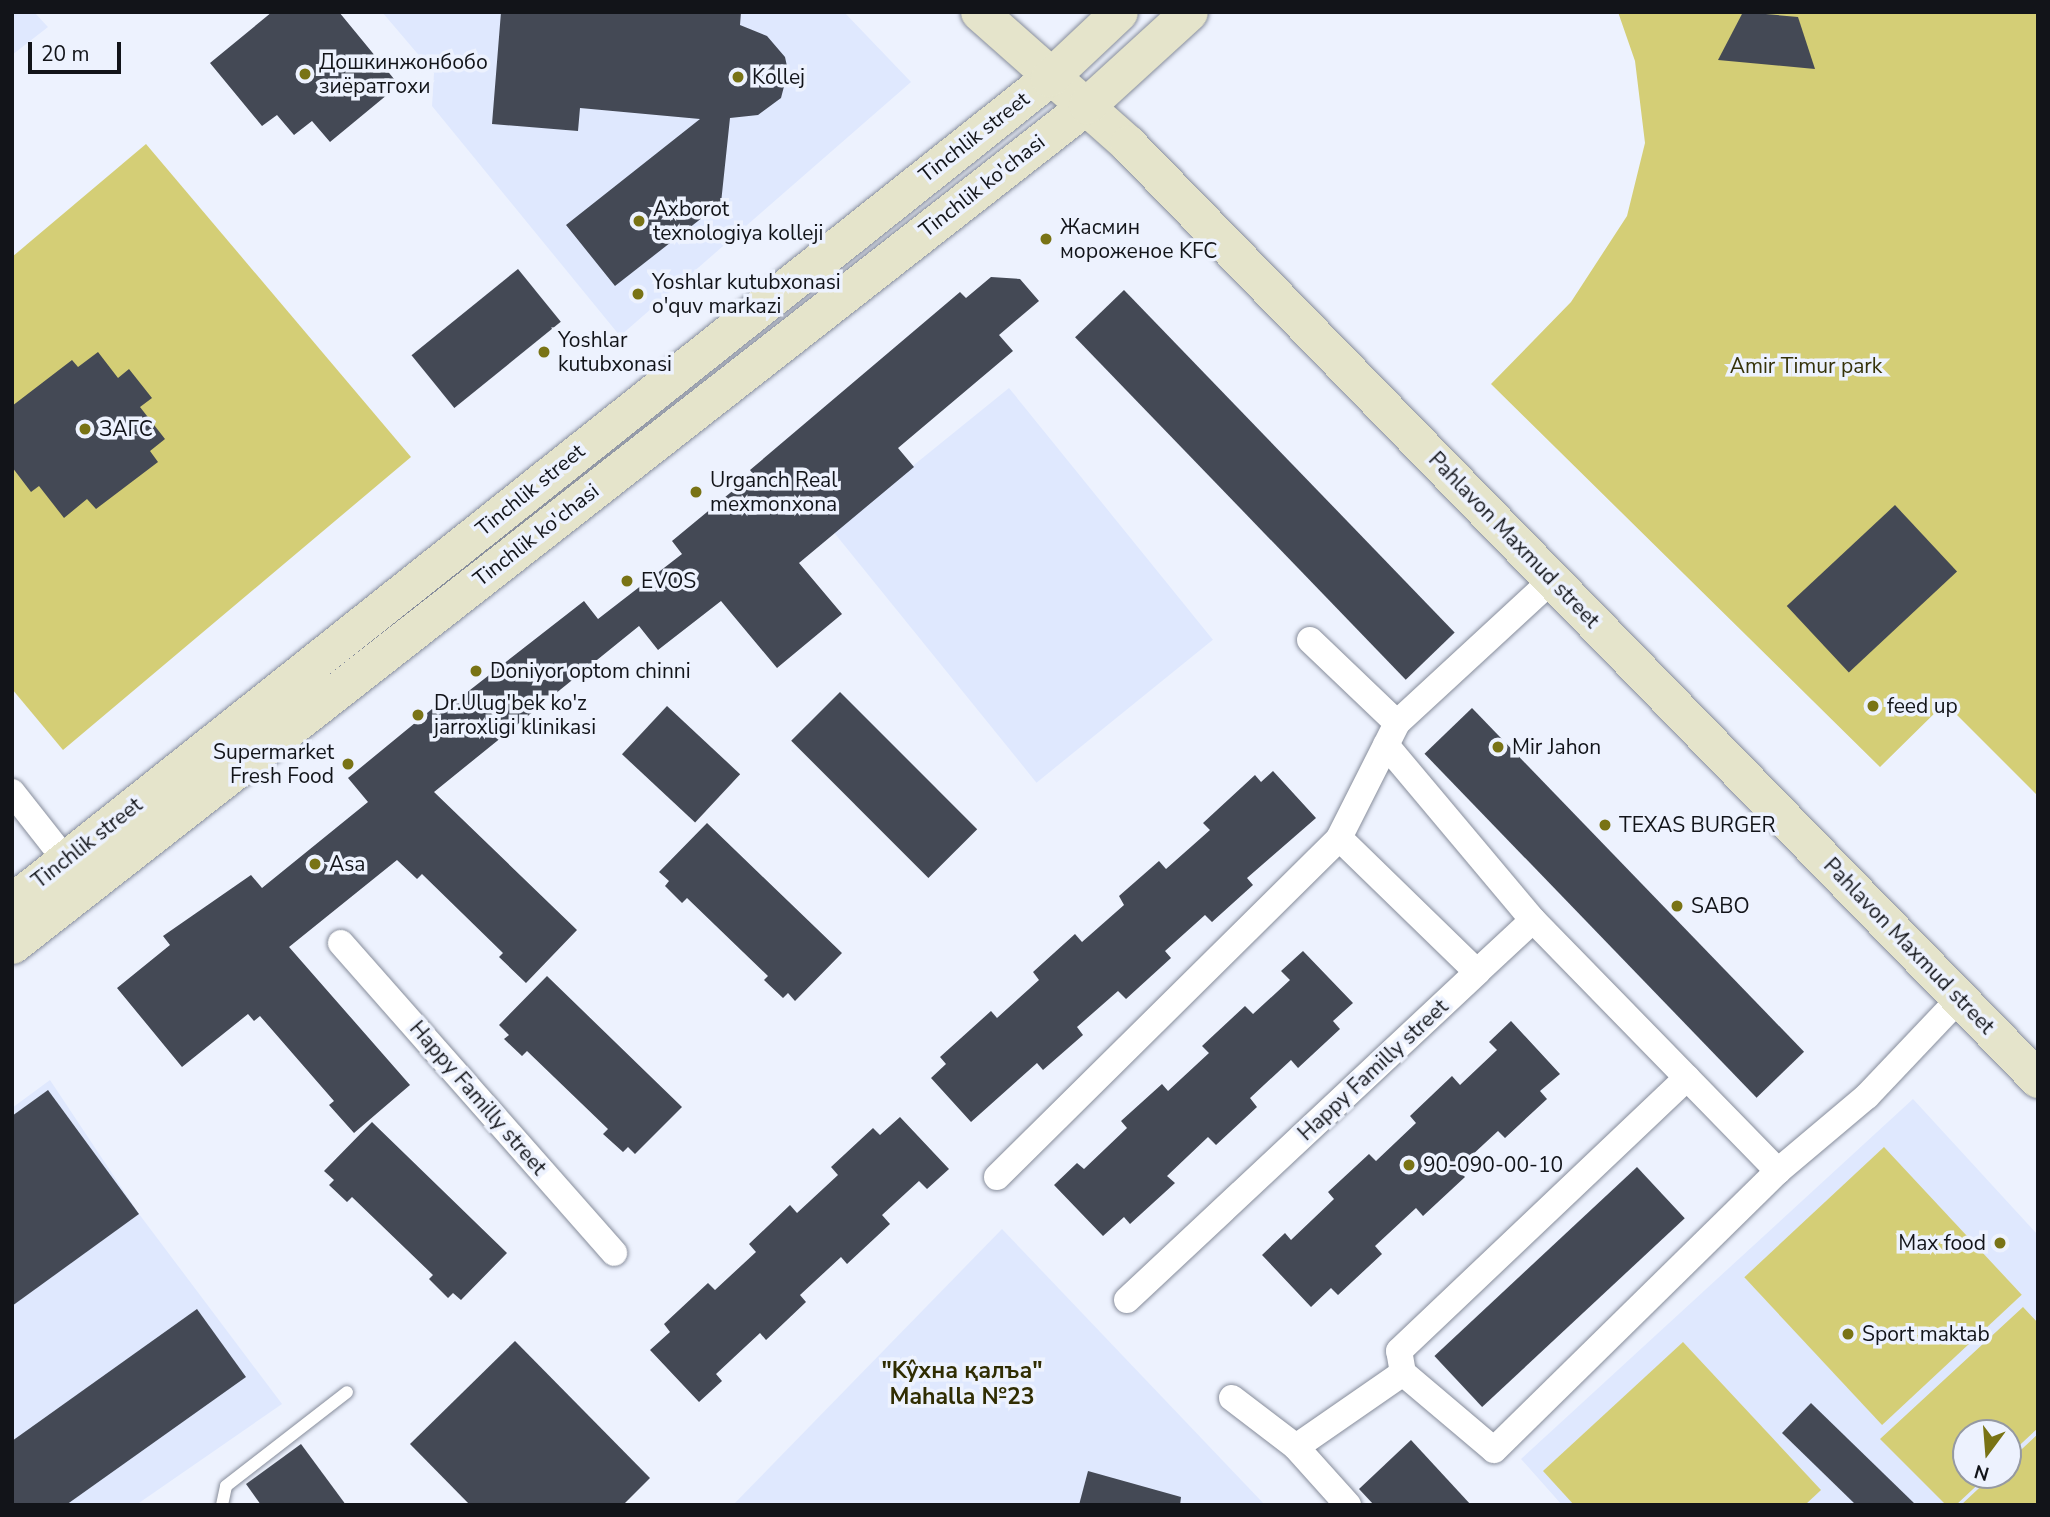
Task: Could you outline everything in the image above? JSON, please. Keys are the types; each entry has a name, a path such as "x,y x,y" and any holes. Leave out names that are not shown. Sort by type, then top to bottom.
{"main road":[{"name":"Pahlavon Maxmud street","path":"979,12 1048,78 1073,115 1552,580 2038,1079"},
{"name":"Tinchlik street","path":"12,902 76,874 1048,78 1119,12"},
{"name":"Tinchlik ko'chasi","path":"12,945 76,874 1073,115 1189,12"}],"street":[{"path":"997,1177 1339,838 1391,734 1552,580"},
{"path":"1310,640 1391,734 1533,920 1778,1171"},
{"path":"12,792 76,874"},
{"path":"1339,838 1477,972"},
{"name":"Happy Familly street","path":"1127,1300 1533,920"},
{"name":"Happy Familly street","path":"341,943 614,1253"},
{"path":"1687,1078 1399,1351 1403,1373 1494,1450 1778,1171 1867,1096 1960,998"},
{"path":"1296,1447 1403,1373"},
{"path":"1232,1398 1296,1447 1348,1505"}],"lane":[{"path":"222,1505 226,1486 347,1392"}],"shaded area":[{"path":"12,12 34,12 48,27 12,55"},
{"name":"Axborot texnologiya kolleji","path":"382,12 844,12 911,82 620,336 432,106 434,73"},
{"path":"1009,388 1213,640 1036,783 833,531"},
{"path":"50,1080 139,1214 282,1404 136,1505 12,1505 12,1108"},
{"name":"Sport maktab","path":"1913,1099 2038,1235 2038,1505 1562,1505 1521,1459"},
{"path":"1002,1229 1265,1505 733,1505"}],"green space":[{"name":"Amir Timur park","path":"1618,12 2038,12 2038,796 1945,703 1880,767 1491,384 1571,302 1627,216 1645,143 1635,61"},
{"path":"146,144 411,457 63,750 12,689 12,257"},
{"path":"1884,1147 2022,1295 1882,1425 1744,1277"},
{"path":"2023,1307 2038,1323 2038,1428 2022,1443 2022,1419 1952,1419 1952,1489 1973,1489 1956,1505 1946,1505 1880,1439"},
{"path":"1683,1342 1821,1490 1805,1505 1574,1505 1543,1471"},
{"path":"2038,1434 2038,1505 1961,1505 1978,1489 2022,1489 2022,1449"}],"building":[{"name":"Дошкинжонбобо зиёратгохи","path":"272,12 339,12 399,85 330,142 312,121 294,135 277,115 262,126 210,63"},
{"path":"501,12 741,12 740,25 767,36 785,57 788,71 781,98 758,115 730,118 721,203 615,286 566,225 700,119 580,108 578,131 492,124"},
{"path":"1743,12 1798,17 1815,69 1718,60"},
{"path":"518,269 561,322 454,408 412,355"},
{"path":"991,277 1020,279 1039,301 999,335 1013,351 898,448 914,467 799,563 842,614 777,668 721,601 658,650 639,626 434,792 577,930 526,983 499,957 503,953 422,874 417,879 397,860 289,947 410,1085 354,1133 329,1105 334,1101 260,1016 254,1021 248,1014 182,1067 117,988 170,945 163,936 251,875 262,888 368,802 348,778 432,709 438,715 584,601 598,619 682,554 672,541 753,474 750,470 960,292 966,298"},
{"path":"1124,290 1455,632 1406,680 1075,337"},
{"name":"ЗАГС","path":"98,352 118,378 129,369 152,398 140,407 165,439 150,451 158,462 96,509 87,499 64,518 39,486 31,492 12,467 12,406 72,360 78,367"},
{"path":"1895,505 1957,572 1849,672 1787,606"},
{"path":"840,692 977,829 928,878 791,741"},
{"path":"667,706 740,774 695,822 622,754"},
{"path":"1472,708 1804,1052 1757,1098 1425,754"},
{"path":"1273,771 1316,818 1247,878 1253,885 1212,922 1205,915 1165,951 1171,958 1126,999 1118,991 1077,1027 1083,1035 1043,1070 1037,1063 971,1122 931,1078 946,1064 940,1057 991,1011 997,1018 1039,980 1033,972 1075,934 1082,942 1124,905 1119,896 1159,861 1166,869 1210,830 1203,823 1255,775 1261,782"},
{"path":"707,823 842,953 795,1001 788,993 783,998 764,980 768,976 687,898 682,903 665,886 669,881 659,872"},
{"path":"1303,951 1353,1003 1333,1021 1340,1029 1298,1068 1291,1060 1250,1098 1257,1107 1216,1145 1208,1137 1167,1176 1175,1183 1130,1224 1124,1217 1103,1236 1054,1185 1077,1163 1084,1169 1127,1128 1121,1121 1162,1084 1168,1091 1209,1053 1202,1046 1245,1006 1253,1014 1290,980 1281,971"},
{"path":"547,976 682,1107 635,1154 628,1147 623,1152 603,1134 608,1129 527,1051 522,1056 504,1039 509,1035 499,1025"},
{"name":"90-090-00-10","path":"1511,1021 1560,1074 1540,1091 1547,1099 1505,1138 1498,1131 1457,1169 1465,1177 1423,1216 1416,1208 1375,1246 1382,1254 1338,1295 1331,1288 1311,1307 1262,1255 1285,1233 1291,1240 1334,1199 1328,1192 1369,1154 1376,1161 1416,1123 1410,1116 1452,1076 1460,1085 1497,1050 1489,1042"},
{"path":"48,1090 139,1214 12,1306 12,1116"},
{"path":"900,1117 949,1169 927,1189 919,1181 882,1215 890,1224 847,1264 841,1257 800,1295 806,1302 766,1340 760,1333 716,1374 722,1381 699,1402 650,1350 670,1332 664,1324 708,1283 715,1290 756,1252 749,1244 790,1205 797,1213 838,1175 831,1167 873,1128 880,1135"},
{"path":"372,1122 507,1253 461,1300 453,1293 448,1298 429,1279 433,1275 352,1197 347,1202 329,1185 334,1180 324,1171"},
{"path":"1637,1167 1685,1218 1482,1407 1434,1356"},
{"path":"197,1309 246,1377 66,1505 12,1505 12,1441"},
{"path":"515,1341 650,1478 623,1505 470,1505 410,1444"},
{"path":"1811,1403 1916,1505 1856,1505 1782,1433"},
{"path":"1411,1440 1471,1505 1374,1505 1359,1489"},
{"path":"301,1444 346,1505 261,1505 246,1484"},
{"path":"1088,1471 1181,1497 1180,1505 1079,1505"}],"place":[{"name":"Дошкинжонбобо зиёратгохи","path":"305,74"},
{"name":"Kollej","path":"738,77"},
{"name":"Axborot texnologiya kolleji","path":"639,221"},
{"name":"Жасмин мороженое KFC","path":"1046,239"},
{"name":"Yoshlar kutubxonasi o'quv markazi","path":"638,294"},
{"name":"Yoshlar kutubxonasi","path":"544,352"},
{"name":"ЗАГС","path":"85,429"},
{"name":"Urganch Real mexmonxona","path":"696,492"},
{"name":"EVOS","path":"627,581"},
{"name":"Doniyor optom chinni","path":"476,671"},
{"name":"feed up","path":"1873,706"},
{"name":"Dr.Ulug'bek ko'z jarroxligi klinikasi","path":"418,715"},
{"name":"Mir Jahon","path":"1498,747"},
{"name":"Supermarket Fresh Food","path":"348,764"},
{"name":"TEXAS BURGER","path":"1605,825"},
{"name":"Asa","path":"315,864"},
{"name":"SABO","path":"1677,906"},
{"name":"90-090-00-10","path":"1409,1165"},
{"name":"Max food","path":"2000,1243"},
{"name":"Sport maktab","path":"1848,1334"}],"district":[{"name":"\"Kŷхна қалъа\" Mahalla №23","path":"962,1384"}]}
